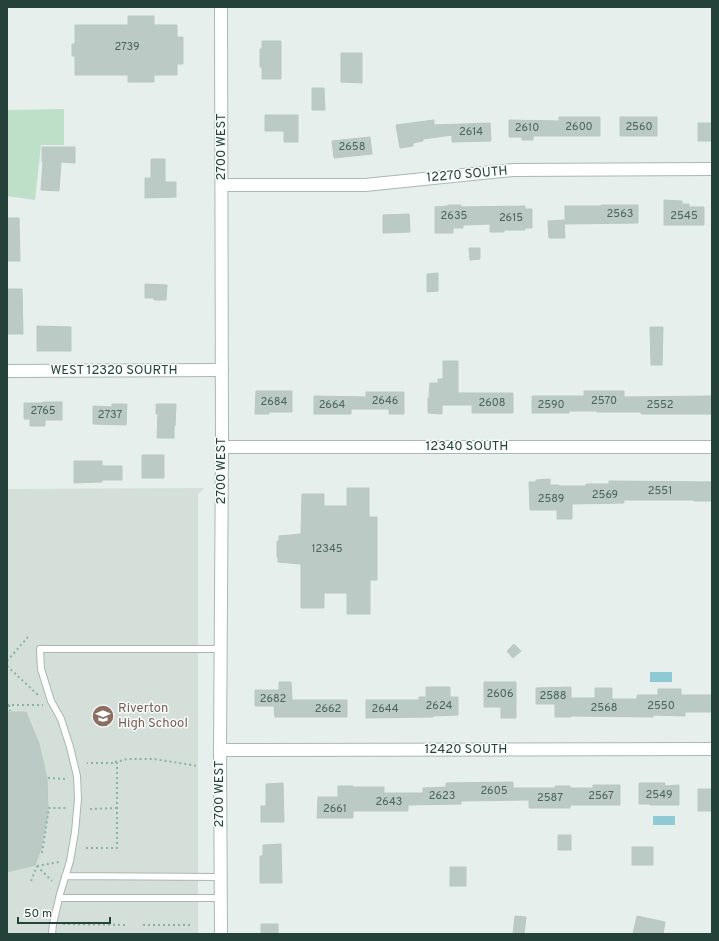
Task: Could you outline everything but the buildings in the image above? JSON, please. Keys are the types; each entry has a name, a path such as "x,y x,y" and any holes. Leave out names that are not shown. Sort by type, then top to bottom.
{"street":[{"name":"2700 WEST","path":"221,7 221,934"},
{"name":"12270 SOUTH","path":"222,185 365,185 513,170 712,169"},
{"name":"WEST 12320 SOURTH","path":"7,371 222,370"},
{"name":"12340 SOUTH","path":"222,447 712,447"},
{"name":"12420 SOUTH","path":"220,750 712,749"}],"lane":[{"path":"52,934 59,898 70,861 75,832 78,800 77,776 70,747 61,720 51,702 41,669 40,649 221,649"},
{"path":"65,876 220,877"},
{"path":"59,898 221,898"}],"path":[{"path":"7,661 28,637"},
{"path":"7,666 38,695"},
{"path":"10,711 8,705 42,705"},
{"path":"87,763 112,763 127,759 147,759 198,766"},
{"path":"86,848 116,848 116,763 112,763"},
{"path":"48,778 67,779"},
{"path":"42,853 49,808 68,808"},
{"path":"90,809 116,808"},
{"path":"37,866 59,862"},
{"path":"31,881 37,866"},
{"path":"37,866 52,881"},
{"path":"63,924 127,925"},
{"path":"143,925 191,925"}],"shaded area":[{"name":"Riverton High School","path":"204,488 198,494 198,934 7,934 7,489"}],"green space":[{"path":"64,109 64,145 41,145 35,200 7,196 7,110"}],"water":[{"path":"650,672 672,672 672,682 650,682"},
{"path":"653,816 675,816 675,825 653,825"}],"place":[{"name":"Riverton High School","path":"103,716"}]}
